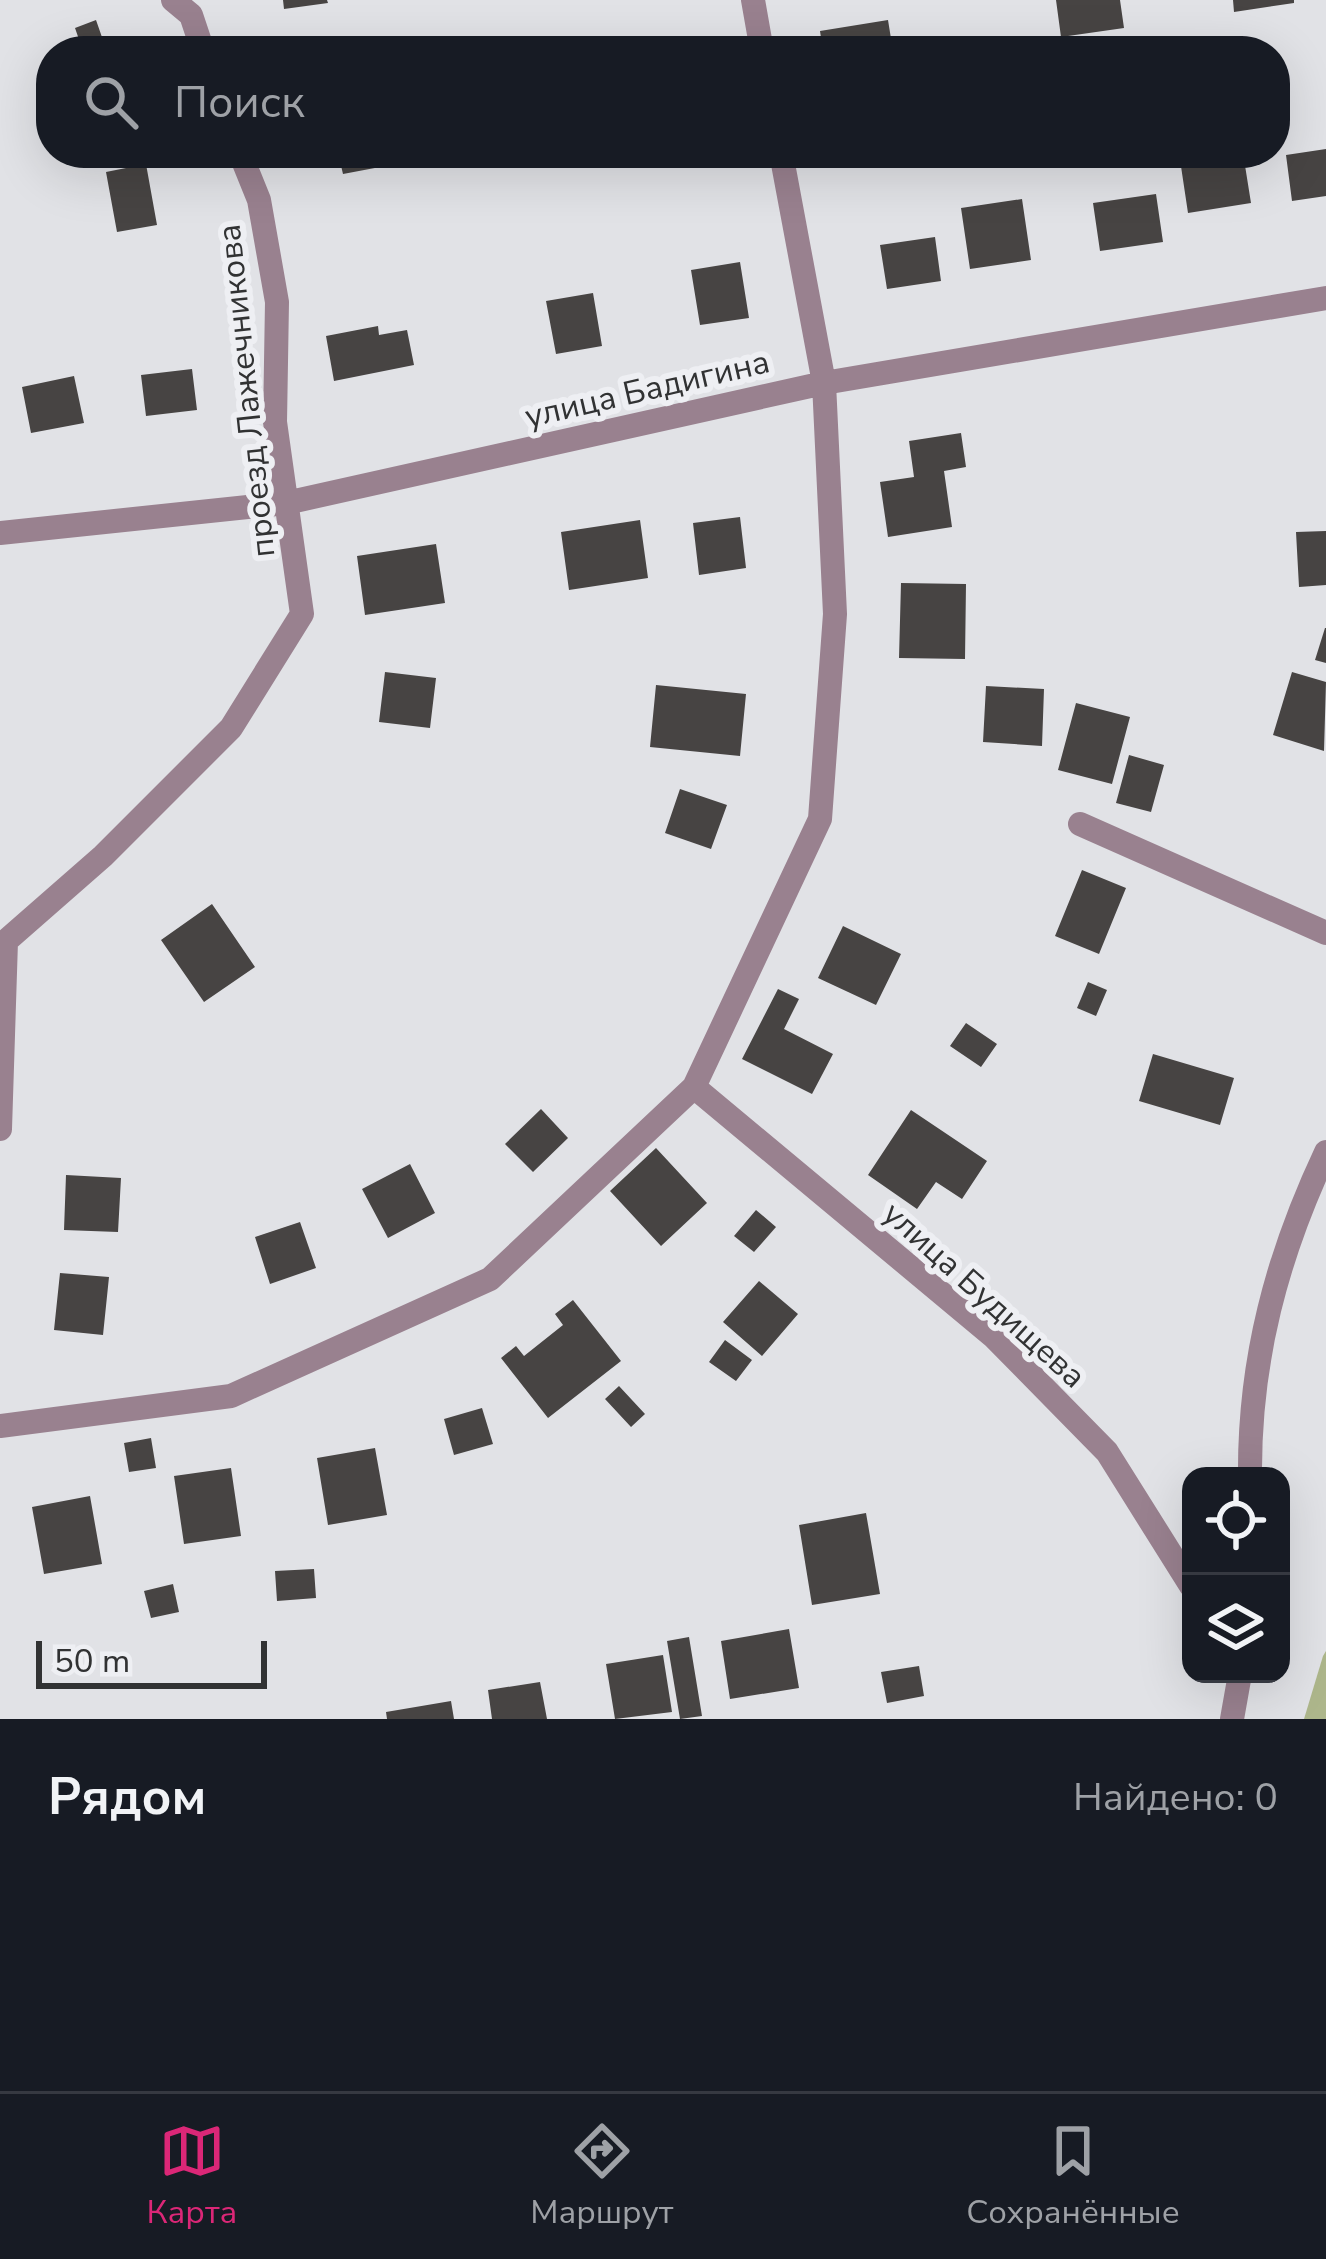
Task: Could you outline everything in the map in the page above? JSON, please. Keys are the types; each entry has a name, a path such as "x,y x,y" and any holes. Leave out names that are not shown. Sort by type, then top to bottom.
{"street":[{"path":"173,0 191,15 198,36"},
{"path":"752,0 759,36"},
{"name":"проезд Лажечникова","path":"0,1129 3,938 103,856 231,728 302,614 275,422 277,302 259,200 246,168"},
{"path":"0,1426 231,1396 490,1280 694,1088 820,819 835,614 824,382 784,168"},
{"name":"улица Бадигина","path":"0,533 286,503 824,382 1317,298"},
{"path":"1080,824 1326,933"},
{"name":"улица Будищева","path":"694,1088 1010,1354 1107,1452 1184,1575"},
{"path":"1250,1467 1250,1429 1265,1310 1298,1210 1326,1152"},
{"path":"1232,1719 1238,1683"}],"green space":[{"path":"1326,1651 1326,1719 1304,1719 1323,1656"}],"building":[{"path":"283,0 327,0 328,3 284,9"},
{"path":"1056,0 1120,0 1124,28 1061,36"},
{"path":"1233,0 1294,0 1294,3 1234,12"},
{"path":"96,20 102,36 78,36 75,28"},
{"path":"888,20 891,36 821,36 820,31"},
{"path":"1326,149 1326,196 1292,201 1290,154"},
{"path":"147,168 157,225 117,232 106,172"},
{"path":"342,168 375,168 343,174"},
{"path":"1181,168 1245,168 1251,203 1188,213"},
{"path":"1156,194 1163,242 1100,251 1093,203"},
{"path":"1022,199 1031,260 970,269 961,208"},
{"path":"935,237 941,281 887,289 880,245"},
{"path":"740,262 749,318 700,325 691,270"},
{"path":"593,293 602,346 556,354 546,301"},
{"path":"378,326 379,335 407,330 414,365 334,381 326,336"},
{"path":"192,369 197,410 146,416 141,375"},
{"path":"74,376 84,423 31,433 22,387"},
{"path":"961,433 966,467 944,471 952,527 888,537 880,482 914,477 909,441"},
{"path":"740,517 746,568 699,575 693,523"},
{"path":"640,520 648,578 569,590 561,532"},
{"path":"1326,531 1326,585 1299,587 1296,532"},
{"path":"436,544 445,603 365,615 357,556"},
{"path":"901,583 966,584 965,659 899,658"},
{"path":"1326,628 1326,663 1315,660"},
{"path":"385,672 436,678 430,728 379,722"},
{"path":"1292,672 1326,682 1324,751 1273,735"},
{"path":"656,685 746,694 740,756 650,747"},
{"path":"986,686 1044,689 1042,746 983,742"},
{"path":"1076,703 1130,717 1112,784 1058,770"},
{"path":"1129,755 1164,765 1151,812 1116,803"},
{"path":"680,789 727,805 711,849 665,833"},
{"path":"1082,870 1126,888 1099,954 1055,936"},
{"path":"212,904 255,967 204,1002 161,940"},
{"path":"843,926 901,954 876,1005 818,978"},
{"path":"1088,982 1107,990 1096,1016 1077,1008"},
{"path":"778,989 799,999 784,1029 833,1054 812,1094 742,1059"},
{"path":"966,1023 997,1044 981,1067 950,1046"},
{"path":"1153,1054 1234,1078 1220,1125 1139,1101"},
{"path":"541,1109 568,1138 533,1172 505,1144"},
{"path":"911,1110 987,1161 962,1199 936,1182 917,1209 868,1175"},
{"path":"656,1148 707,1203 661,1246 610,1191"},
{"path":"410,1164 435,1213 388,1238 362,1189"},
{"path":"66,1175 121,1178 118,1232 64,1230"},
{"path":"756,1210 776,1227 754,1252 734,1236"},
{"path":"300,1222 316,1268 270,1284 255,1237"},
{"path":"60,1273 109,1277 103,1335 54,1330"},
{"path":"759,1281 798,1314 762,1356 723,1322"},
{"path":"573,1300 621,1361 548,1418 501,1358 516,1346 524,1356 563,1325 555,1314"},
{"path":"725,1340 752,1360 736,1381 709,1362"},
{"path":"619,1386 645,1414 631,1427 605,1399"},
{"path":"482,1408 493,1444 454,1455 444,1419"},
{"path":"151,1438 156,1468 129,1472 124,1443"},
{"path":"375,1448 387,1515 328,1525 317,1458"},
{"path":"231,1468 241,1536 184,1544 174,1476"},
{"path":"90,1496 102,1564 44,1574 32,1507"},
{"path":"866,1513 880,1594 812,1605 799,1525"},
{"path":"314,1569 316,1598 277,1601 275,1571"},
{"path":"173,1584 179,1612 151,1618 144,1591"},
{"path":"789,1629 799,1688 730,1699 721,1641"},
{"path":"689,1637 702,1716 680,1719 667,1641"},
{"path":"663,1655 672,1712 615,1719 606,1664"},
{"path":"919,1666 924,1696 887,1703 881,1672"},
{"path":"540,1682 547,1719 492,1719 488,1690"},
{"path":"451,1701 454,1719 387,1719 386,1712"}]}
